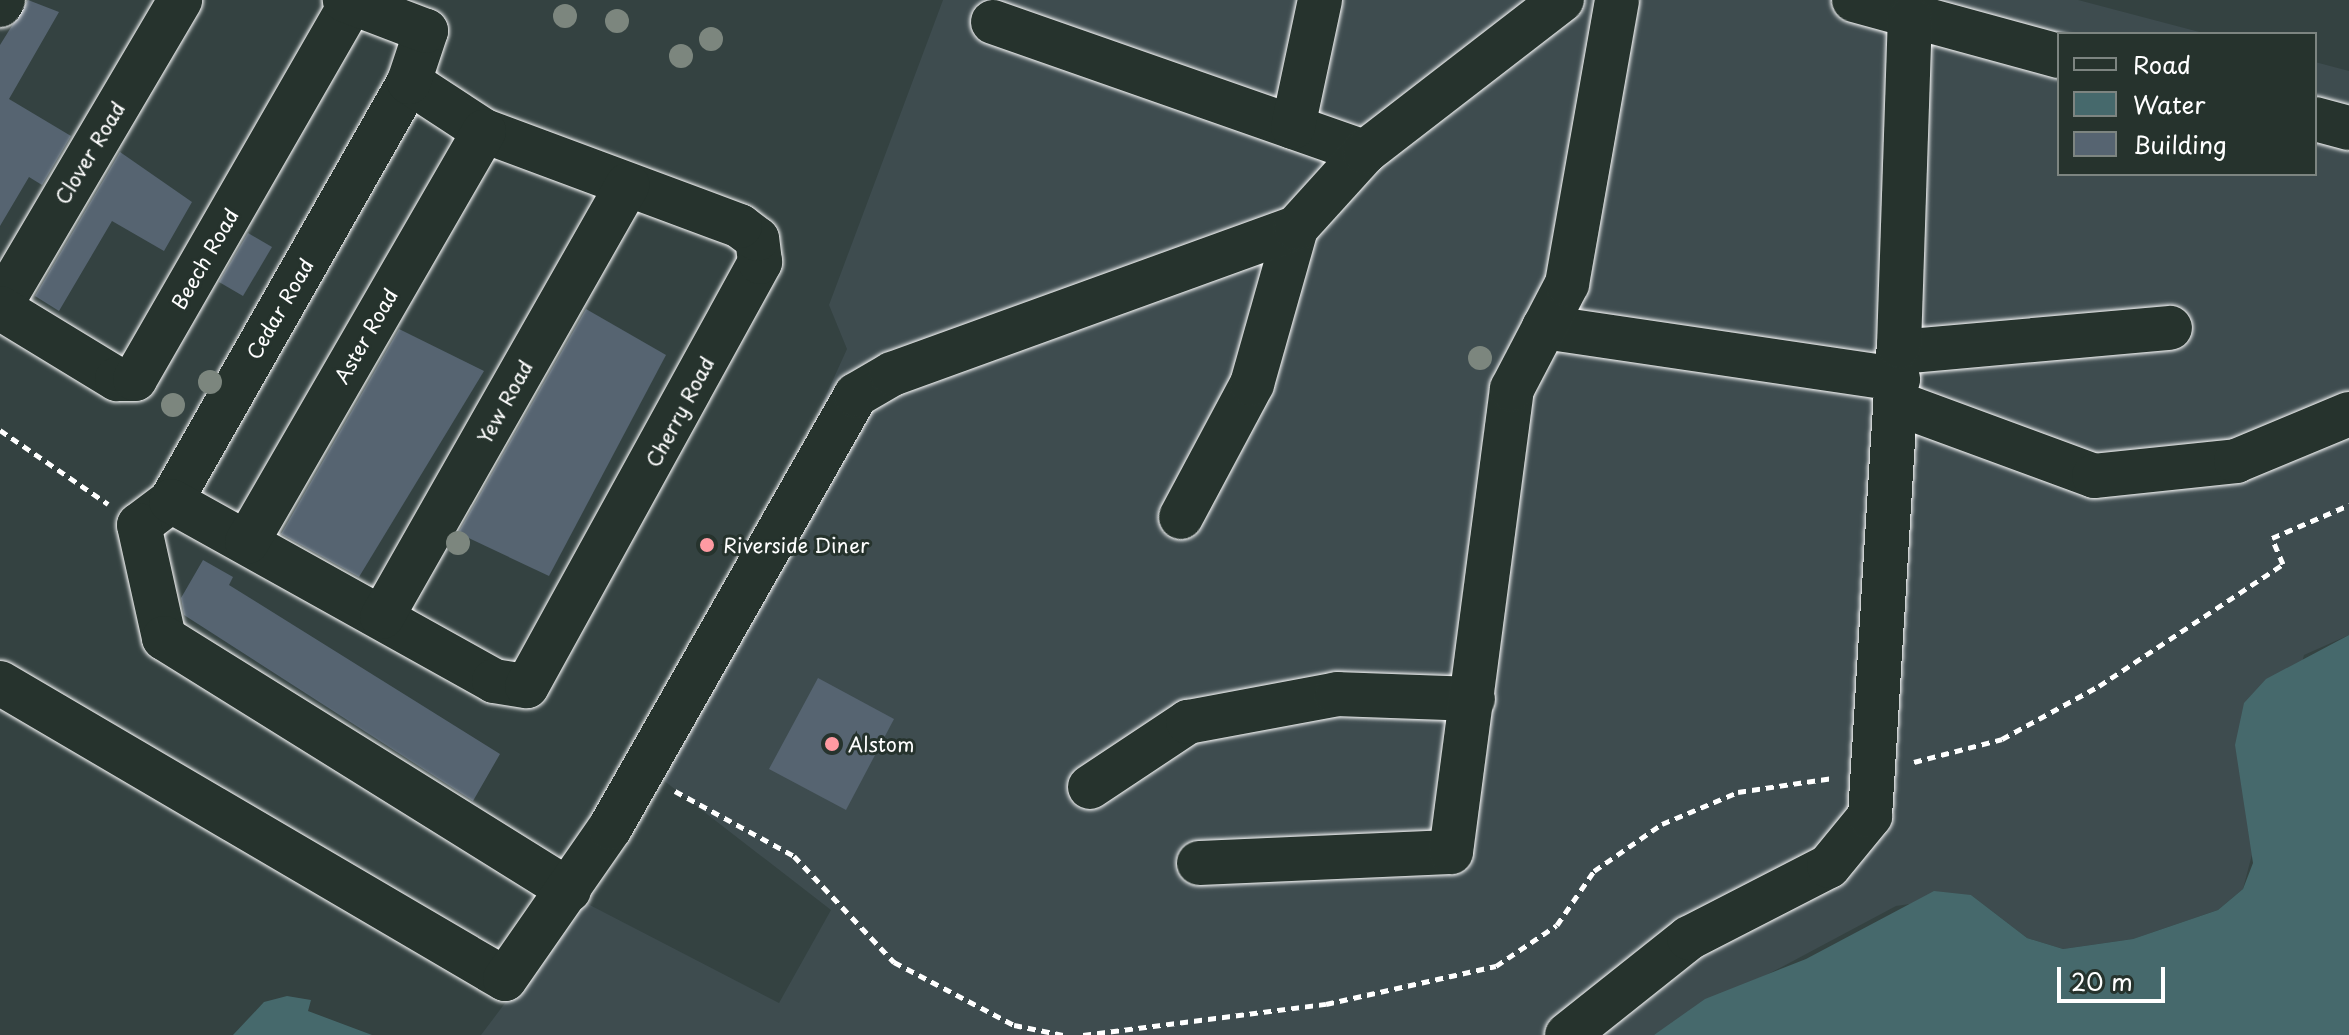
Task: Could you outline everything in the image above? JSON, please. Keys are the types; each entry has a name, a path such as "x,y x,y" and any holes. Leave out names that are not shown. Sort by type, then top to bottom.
{"street":[{"path":"0,5 3,0"},
{"name":"Clover Road","path":"0,307 180,0"},
{"path":"1293,127 1320,0"},
{"path":"1181,517 1252,384 1296,228 1365,152 1562,0"},
{"path":"1199,863 1451,852 1512,389 1568,279 1617,0"},
{"path":"1854,0 1910,19 2057,56"},
{"path":"348,1 432,15 409,82"},
{"name":"Beech Road","path":"0,307 117,379 135,379 348,1"},
{"path":"1567,1035 1689,938 1836,861 1870,816 1897,378 1910,19"},
{"path":"993,22 1365,152"},
{"name":"Cherry Road","path":"155,513 247,542 494,681 519,688 537,677 761,253 740,226 484,131 409,82"},
{"name":"Cedar Road","path":"155,513 409,82"},
{"path":"2317,120 2349,128"},
{"name":"Aster Road","path":"247,542 484,131"},
{"name":"Yew Road","path":"382,617 627,185"},
{"path":"3,692 505,979 569,890 856,395 892,374 1296,228"},
{"path":"1544,327 1897,378 2094,476 2236,461 2349,414"},
{"path":"1897,378 2170,328"},
{"path":"155,513 164,638 569,890"},
{"path":"1090,787 1188,722 1337,694 1473,699"}],"path":[{"path":"0,430 155,513"},
{"path":"1083,1035 1326,1004 1496,966 1557,925 1594,871 1662,824 1738,792 1875,771 2002,739 2085,694 2283,564 2272,538 2349,505"},
{"path":"640,768 794,856 894,962 1014,1025 1063,1035"}],"shaded area":[{"path":"943,0 2078,0 2199,32 2057,32 2057,176 2317,176 2317,63 2349,71 2349,635 2304,655 2243,889 2218,910 2133,939 2063,949 2027,938 1971,895 1896,906 1654,1035 481,1035 582,901 779,1003 831,910 654,773 847,349 829,305"}],"water":[{"path":"2349,635 2349,1035 1654,1035 1705,999 1806,959 1934,891 1971,895 2027,938 2063,949 2133,939 2218,910 2243,889 2253,863 2235,745 2244,703 2266,679"},
{"path":"287,996 311,1000 308,1011 372,1035 233,1035 264,1002"}],"building":[{"path":"28,0 59,12 9,99 71,136 42,185 29,177 0,226 0,45"},
{"path":"120,152 192,202 164,251 112,221 59,311 35,296"},
{"path":"248,233 272,247 243,296 219,282"},
{"path":"586,309 666,355 549,576 458,533"},
{"path":"399,329 484,371 359,577 281,534"},
{"path":"203,560 233,577 229,585 500,754 473,801 184,615 181,598"},
{"name":"Alstom","path":"818,678 894,719 846,810 769,769"}],"place":[{"name":"Riverside Diner","path":"707,545"},
{"name":"Alstom","path":"832,744"}]}
